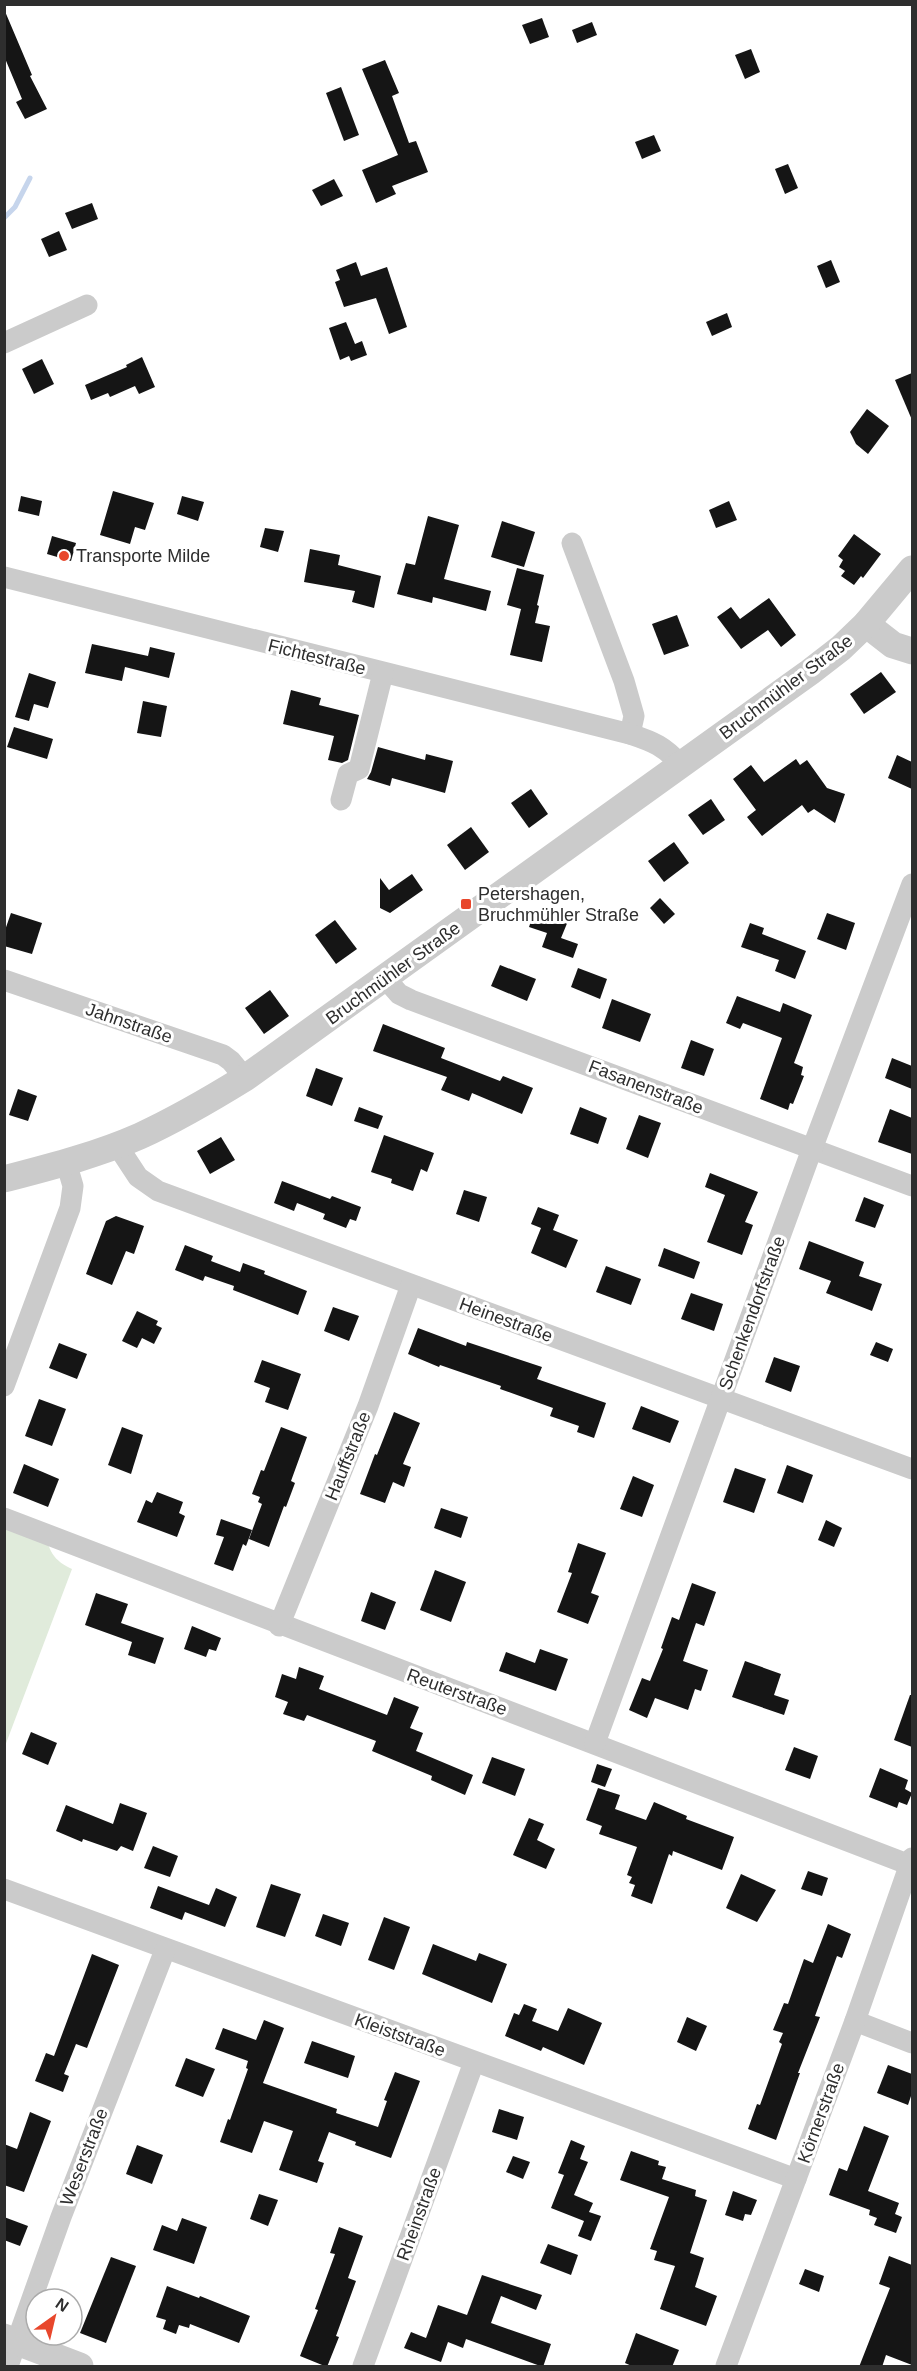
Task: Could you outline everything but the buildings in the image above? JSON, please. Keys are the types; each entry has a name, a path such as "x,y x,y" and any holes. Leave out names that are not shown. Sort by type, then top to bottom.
{"street":[{"path":"4,343 87,305"},
{"path":"572,543 624,681 634,717 630,734"},
{"name":"Bruchmühler Straße","path":"4,1179 117,1145 183,1115 245,1078 810,672 841,648 866,624 912,569"},
{"name":"Fichtestraße","path":"4,577 630,734 656,742 681,765"},
{"path":"866,624 893,645 912,651"},
{"path":"341,800 348,774 359,769 383,673"},
{"name":"Schenkendorfstraße","path":"595,1743 812,1149 912,884"},
{"name":"Fasanenstraße","path":"385,978 399,994 411,1000 912,1186"},
{"name":"Jahnstraße","path":"4,980 223,1055 245,1078"},
{"name":"Heinestraße","path":"117,1145 138,1177 158,1191 912,1469"},
{"path":"4,1386 70,1208 73,1186 66,1162"},
{"name":"Hauffstraße","path":"279,1626 368,1406 411,1285"},
{"name":"Reuterstraße","path":"4,1518 279,1626 911,1862"},
{"name":"Körnerstraße","path":"726,2367 855,2021 911,1862"},
{"name":"Kleiststraße","path":"4,1889 165,1950 796,2179"},
{"name":"Weserstraße","path":"9,2348 165,1950"},
{"path":"855,2021 912,2043"},
{"name":"Rheinstraße","path":"363,2367 474,2062"},
{"path":"9,2348 80,2367"}],"green space":[{"path":"5,1524 47,1541 56,1558 72,1569 5,1746"}],"waterway":[{"path":"4,218 15,207 30,178"}],"place":[{"name":"Transporte Milde","path":"64,556"},
{"name":"Petershagen, Bruchmühler Straße","path":"466,904"}]}
